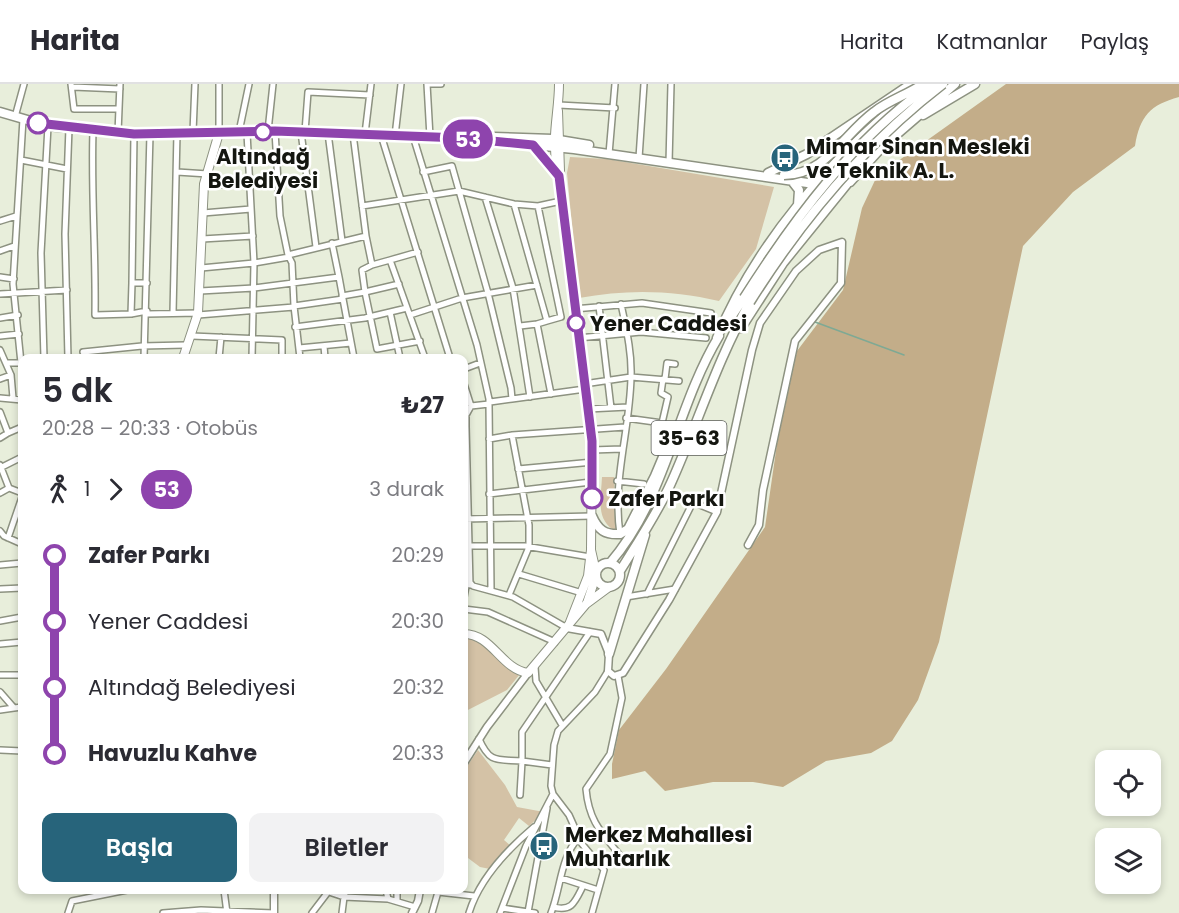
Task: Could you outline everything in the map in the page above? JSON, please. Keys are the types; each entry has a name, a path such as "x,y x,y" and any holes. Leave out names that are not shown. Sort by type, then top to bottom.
{"main road":[{"path":"557,143 559,84"},
{"path":"776,174 911,84"},
{"path":"776,174 800,174 813,170 868,116 923,84"},
{"path":"717,338 747,279 798,206 869,130 923,84"},
{"path":"747,300 773,252 819,192 884,124 932,84"},
{"path":"747,300 783,249 825,196 884,134 944,84"},
{"path":"723,354 783,263 849,182 909,122 955,84"},
{"path":"909,122 940,107 975,84"},
{"path":"559,108 557,143 561,201 593,462 592,554 600,584 609,587"},
{"path":"0,112 48,126 118,133 219,134 272,131 365,134 461,138 533,145 557,143 574,149 610,152"},
{"path":"869,130 866,140 869,146 876,149 882,147"},
{"path":"184,354 198,314 204,186 219,134"},
{"path":"461,138 498,136 810,178 832,168"},
{"path":"533,145 559,176"},
{"path":"559,176 566,158 574,149"},
{"path":"669,160 816,185 839,186 849,182"},
{"path":"792,181 799,190 798,206"},
{"name":"35-63","path":"609,563 635,530 654,493 671,453 683,413 717,338 747,300"},
{"name":"35-63","path":"620,571 671,483 747,300"},
{"path":"592,516 596,525 605,532 620,534 627,529 655,476 683,413"},
{"path":"609,654 647,528"},
{"path":"468,634 478,635 517,672 532,670 586,604 619,580 620,571 592,554"},
{"path":"567,628 582,594 592,554"},
{"path":"586,604 601,565 609,563"}],"street":[{"path":"21,354 14,292 14,246 21,160 19,118 24,84"},
{"path":"193,132 195,84"},
{"path":"219,84 219,134"},
{"path":"249,84 243,133 253,236 252,354"},
{"path":"273,84 272,131 280,216 294,282 295,327 300,354"},
{"path":"365,134 370,84"},
{"path":"395,136 401,84"},
{"path":"430,137 427,84 441,84"},
{"path":"610,152 615,84"},
{"path":"639,156 644,84"},
{"path":"669,160 671,84"},
{"path":"118,133 120,86 72,85 74,109 119,109"},
{"path":"316,247 303,132 308,92 370,95"},
{"path":"559,108 615,108"},
{"path":"44,354 42,291 44,166 48,126"},
{"path":"68,354 67,169 69,128"},
{"path":"93,131 92,213 96,248 95,315 147,312 198,314 294,307 399,284"},
{"path":"173,313 177,133"},
{"path":"328,133 342,241"},
{"path":"131,314 134,134"},
{"path":"143,354 142,346 147,312 150,134"},
{"path":"353,134 372,265"},
{"path":"381,135 449,354"},
{"path":"413,136 462,298 489,403 491,589"},
{"path":"21,160 67,169"},
{"path":"423,172 452,166 505,356 512,399"},
{"path":"177,172 208,174"},
{"path":"204,186 249,183"},
{"path":"362,206 459,191 514,204 538,206 561,201"},
{"path":"485,197 513,288 530,397"},
{"path":"514,204 547,321"},
{"path":"520,326 561,317 538,206"},
{"path":"203,213 251,209"},
{"path":"0,221 16,216"},
{"path":"202,239 253,236"},
{"path":"201,268 254,263 366,236"},
{"path":"618,676 623,673 675,589 717,512 752,350 760,323 796,271 819,250 842,242 841,283 795,341 765,478 759,525 748,545"},
{"path":"332,243 353,354"},
{"path":"0,251 14,246"},
{"path":"418,252 362,270 377,349 420,341"},
{"path":"390,260 423,354"},
{"path":"0,277 14,279"},
{"path":"200,291 254,288 339,277"},
{"path":"132,283 147,283"},
{"path":"410,315 434,305 462,298 537,285"},
{"path":"0,294 67,290"},
{"path":"574,309 621,304 661,305 711,313"},
{"path":"620,534 617,482 631,377 627,333 621,304"},
{"path":"599,306 611,408"},
{"path":"295,327 347,321 407,308"},
{"path":"390,312 399,354"},
{"path":"0,318 18,315"},
{"path":"537,324 551,394"},
{"path":"578,338 627,333 706,338"},
{"path":"0,336 19,334"},
{"path":"192,336 282,340 282,354"},
{"path":"219,354 221,337"},
{"path":"299,348 351,343"},
{"path":"83,352 142,346 185,345"},
{"path":"324,346 325,354"},
{"path":"0,350 11,375 13,398"},
{"path":"6,363 18,363"},
{"path":"468,368 480,363"},
{"path":"626,418 662,423 668,397 661,393 667,363 675,364"},
{"path":"0,379 11,375"},
{"path":"471,406 551,394 631,377 679,381"},
{"path":"468,397 471,406 468,411"},
{"path":"0,398 18,399"},
{"path":"588,409 628,407"},
{"path":"0,412 8,434"},
{"path":"489,439 512,435 625,428"},
{"path":"0,438 18,429"},
{"path":"509,595 529,547 512,435"},
{"path":"592,450 622,449"},
{"path":"18,459 0,467 9,488 18,493"},
{"path":"518,469 593,462"},
{"path":"489,494 591,482"},
{"path":"617,482 644,484"},
{"path":"0,494 9,488"},
{"path":"678,496 717,512"},
{"path":"617,498 637,498"},
{"path":"647,594 693,502"},
{"path":"8,538 18,507"},
{"path":"468,519 592,516"},
{"path":"0,531 18,542"},
{"path":"468,545 529,547 592,554"},
{"path":"0,565 18,563"},
{"path":"519,574 582,594"},
{"path":"468,582 509,595 567,628 601,634 615,633"},
{"path":"0,589 18,588"},
{"path":"626,597 675,589"},
{"path":"468,610 488,612 555,642"},
{"path":"0,621 18,618"},
{"path":"520,795 522,732 590,632"},
{"path":"547,807 532,912 501,910 552,794 554,745 562,725 595,692 608,671 609,654 601,634"},
{"path":"0,644 18,642"},
{"path":"532,670 545,698 562,725"},
{"path":"468,757 532,670"},
{"path":"608,671 618,676"},
{"path":"0,675 18,675"},
{"path":"618,676 622,698 610,754 586,789 590,816 623,859"},
{"path":"0,692 14,708"},
{"path":"0,710 18,707"},
{"path":"479,739 485,753 490,757 552,765"},
{"path":"0,750 18,751"},
{"path":"552,794 566,809 579,837 603,867 604,873 592,913"},
{"path":"469,913 474,896 507,855 536,826"},
{"path":"551,913 573,844 579,837"},
{"path":"561,878 598,890"},
{"path":"554,907 565,911 572,907 583,886"},
{"path":"68,913 72,901 107,894"},
{"path":"225,894 227,912"},
{"path":"163,913 274,913 274,894"},
{"path":"312,913 323,894"},
{"path":"334,894 344,897 397,900 413,910 419,894"},
{"path":"342,913 345,894"},
{"path":"387,894 388,899"},
{"path":"397,894 397,900"},
{"path":"432,913 437,894"},
{"path":"456,894 474,896"}],"shaded area":[{"path":"1006,84 1179,84 1179,97 1161,104 1148,113 1143,119 1135,146 1073,192 1023,246 939,642 918,700 892,741 871,753 826,761 783,787 753,782 713,782 665,791 645,771 612,779 612,764 619,730 666,669 765,527 777,444 797,351 843,290 862,208 877,176"},
{"path":"570,157 607,159 774,187 756,249 719,301 649,292 615,293 579,298 567,173"},
{"name":"Zafer Parkı","path":"602,477 614,477 617,532 605,522 602,516"},
{"path":"468,639 479,643 505,666 520,674 507,690 468,710"},
{"path":"478,750 505,785 517,807 544,812 529,826 519,818 504,840 511,846 490,869 480,867 468,858 468,765"}],"waterway":[{"path":"815,322 904,355"}],"bus line":[{"name":"53","path":"38,123 48,126 134,134 193,132 219,134 275,131 461,138 533,145 559,176 592,441 592,498"}],"place":[{"name":"Altındağ Belediyesi","path":"263,132"},
{"name":"Mimar Sinan Mesleki ve Teknik A. L.","path":"785,158"},
{"name":"Yener Caddesi","path":"576,323"},
{"name":"Zafer Parkı","path":"592,498"},
{"name":"Merkez Mahallesi Muhtarlık","path":"544,846"}]}
